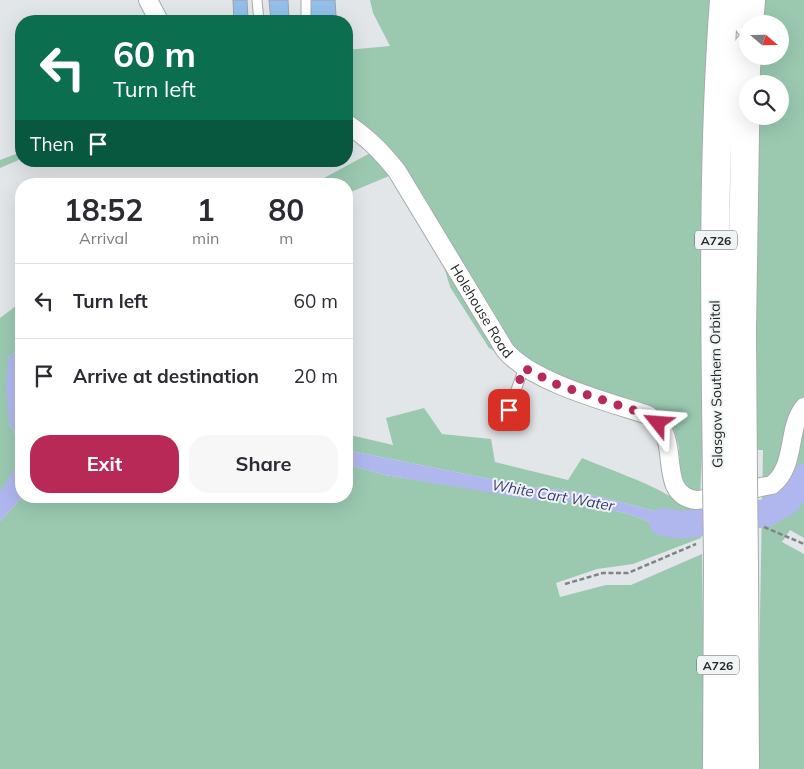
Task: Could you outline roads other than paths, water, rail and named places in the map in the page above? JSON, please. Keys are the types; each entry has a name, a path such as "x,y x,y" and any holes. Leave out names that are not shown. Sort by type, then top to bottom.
{"highway":[{"name":"Glasgow Southern Orbital","path":"724,0 719,64 715,325 730,479"},
{"path":"750,15 751,0"},
{"name":"Glasgow Southern Orbital","path":"718,769 720,556 730,479 742,331 746,65"},
{"name":"Glasgow Southern Orbital","path":"720,556 745,769"}],"street":[{"path":"148,0 156,15"},
{"name":"Holehouse Road","path":"353,128 380,149 397,172 512,359 524,368 558,385 648,415 658,423 664,432 668,444 670,470 677,490 682,495 698,500 772,485 780,479 790,454 794,424 804,407"}],"lane":[{"path":"257,0 258,15"},
{"path":"306,0 306,15"},
{"path":"509,410 524,368"}],"water":[{"path":"15,352 15,434 9,423 6,385 8,358"},
{"path":"353,451 525,486 585,493 686,519 700,519 700,528 681,534 629,514 550,497 541,501 385,475 353,466"},
{"path":"15,468 15,503 17,503 0,521 0,492"},
{"path":"804,469 804,487 791,506 776,516 761,518 761,507 774,501 786,492 797,481"}],"waterway":[{"name":"White Cart Water","path":"663,522 683,525 766,513 787,501 804,478"}]}
